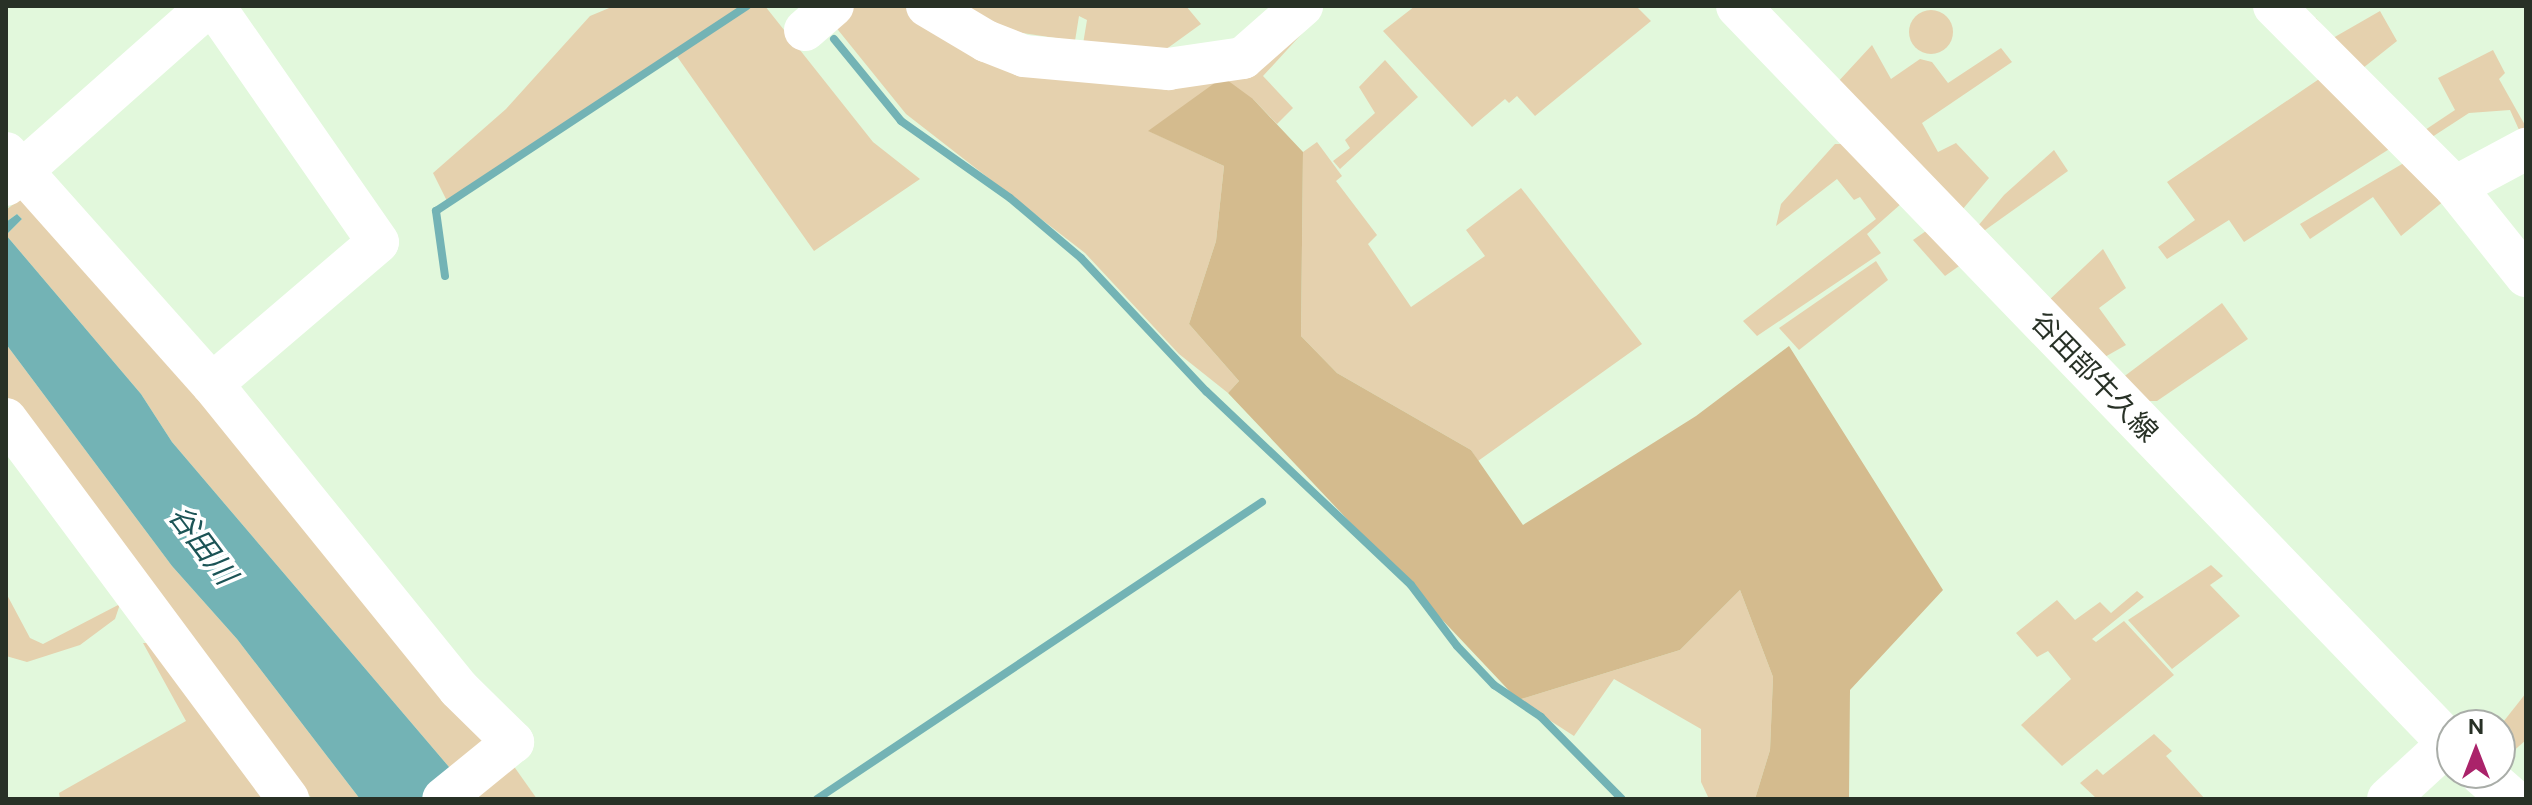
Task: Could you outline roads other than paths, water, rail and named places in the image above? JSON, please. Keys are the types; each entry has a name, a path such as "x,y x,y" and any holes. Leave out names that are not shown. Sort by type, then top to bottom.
{"main road":[{"name":"谷田部牛久線","path":"1738,6 2436,729"}],"street":[{"path":"208,6 11,170 212,384 459,689 513,742 443,799"},
{"path":"212,384 378,242 214,6"},
{"path":"927,6 986,41 1024,56 1168,69 1243,58 1302,6"},
{"path":"2274,6 2455,187 2526,276"},
{"path":"2455,187 2526,149"},
{"path":"6,419 288,799"},
{"path":"2388,799 2436,756"}],"water":[{"path":"17,214 22,219 6,235 6,222"},
{"name":"谷田川","path":"6,235 141,394 172,442 455,774 469,799 360,799 237,639 172,566 6,344"}],"waterway":[{"path":"445,276 436,211 747,6"},
{"path":"834,39 901,121 1010,198 1081,258 1206,391 1411,585 1457,646 1494,685 1541,717 1622,799"},
{"path":"817,799 1262,502"}]}
